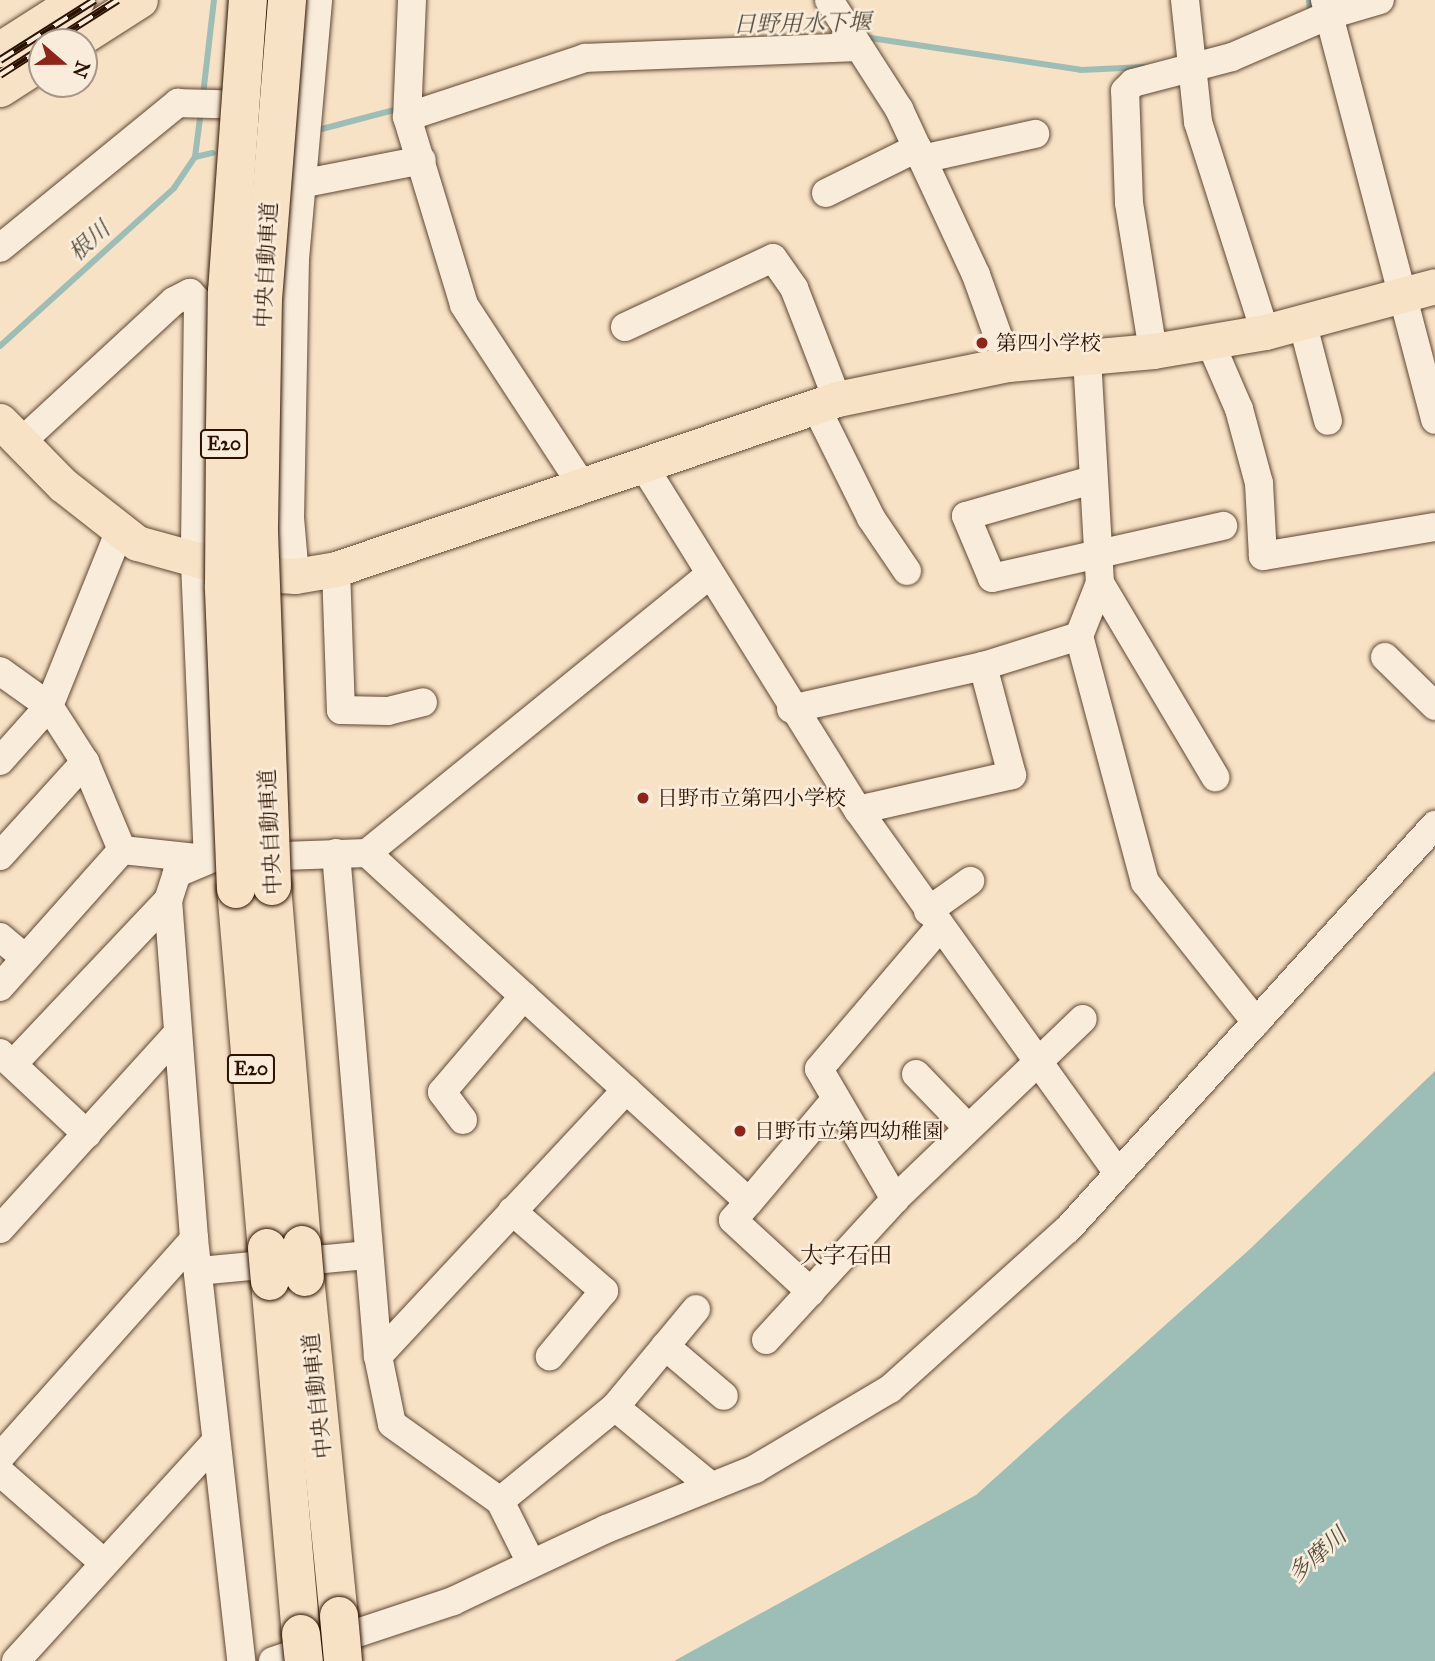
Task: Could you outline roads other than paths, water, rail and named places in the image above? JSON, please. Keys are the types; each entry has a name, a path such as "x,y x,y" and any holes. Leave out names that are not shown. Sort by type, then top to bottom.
{"highway":[{"name":"中央自動車道","path":"248,0 227,292 224,585 254,888 286,1263 303,1648"},
{"name":"中央自動車道","path":"254,888 264,286 287,0"},
{"name":"中央自動車道","path":"286,1263 339,1616 343,1661"}],"main road":[{"path":"0,49 77,0"},
{"path":"96,28 140,0"},
{"path":"0,89 28,71"},
{"path":"10,432 119,533 195,563 295,576 336,569 827,403 1008,363 1087,359 1153,351 1303,325 1419,291"}],"street":[{"path":"295,576 289,518 300,184 305,107 318,0"},
{"path":"412,0 406,109 464,305 582,485"},
{"path":"829,0 899,109 976,275 1008,363"},
{"path":"1185,0 1198,122 1265,332"},
{"path":"1153,351 1129,203 1125,91 1133,83 1232,57 1327,7 1380,0"},
{"path":"1327,7 1419,291 1435,420"},
{"path":"406,109 585,58 853,41"},
{"path":"0,248 198,103 305,107"},
{"path":"826,193 920,154 1035,135"},
{"path":"300,184 422,160"},
{"path":"625,327 773,258 794,288 827,403 871,517 907,571"},
{"path":"10,432 190,293 198,301 195,563 208,859"},
{"path":"1303,325 1328,421"},
{"path":"1210,342 1239,409 1259,483 1263,556 1435,527"},
{"path":"1087,359 1095,555 1100,583 1215,777"},
{"path":"643,465 791,709 858,810 1118,1174"},
{"path":"1092,480 966,516 992,578 1223,526"},
{"path":"0,761 49,706 119,533"},
{"path":"336,569 341,710 388,711 423,702"},
{"path":"122,850 208,859 367,853 709,575"},
{"path":"1100,583 1079,636 1145,882 1256,1022"},
{"path":"791,709 983,666 1079,636"},
{"path":"1385,657 1435,706"},
{"path":"858,810 1013,775 983,666"},
{"path":"0,671 49,706 85,762 122,850"},
{"path":"0,856 85,762"},
{"path":"273,1661 453,1601 531,1563 798,1447 890,1389 981,1312 1118,1174 1435,825"},
{"path":"0,987 122,850"},
{"path":"336,853 368,1255 378,1356 392,1424 500,1501 531,1563"},
{"path":"367,853 749,1202"},
{"path":"208,859 177,873 168,900 176,1035 194,1239 241,1661"},
{"path":"895,1199 819,1069 934,920 970,881"},
{"path":"87,1134 6,1059 168,900"},
{"path":"0,937 24,957"},
{"path":"463,1120 442,1092 524,996"},
{"path":"766,1340 895,1199 1083,1019"},
{"path":"0,1229 176,1035"},
{"path":"916,1074 968,1128"},
{"path":"378,1356 626,1090"},
{"path":"811,1292 733,1220 835,1100"},
{"path":"512,1211 604,1291 550,1356"},
{"path":"0,1457 194,1239"},
{"path":"198,1271 368,1255"},
{"path":"500,1501 615,1407 695,1309"},
{"path":"666,1346 724,1396"},
{"path":"615,1407 711,1486"},
{"path":"16,1661 215,1442"},
{"path":"0,1472 104,1563"}],"water":[{"name":"多摩川","path":"1435,1071 1435,1661 674,1661 976,1495 1250,1249"}],"waterway":[{"path":"203,95 214,0"},
{"name":"日野用水下堰","path":"1309,0 1310,16"},
{"name":"日野用水下堰","path":"864,37 1081,70 1144,67"},
{"name":"日野用水下堰","path":"318,130 401,108"},
{"name":"根川","path":"0,346 174,188 195,157 201,110"},
{"name":"日野用水下堰","path":"195,157 213,153"}],"railway":[{"path":"0,60 95,0"},
{"path":"74,28 118,0"},
{"path":"0,75 28,57"}],"place":[{"name":"第四小学校","path":"982,343"},
{"name":"日野市立第四小学校","path":"643,798"},
{"name":"日野市立第四幼稚園","path":"740,1131"}],"district":[{"name":"大字石田","path":"846,1255"}]}
